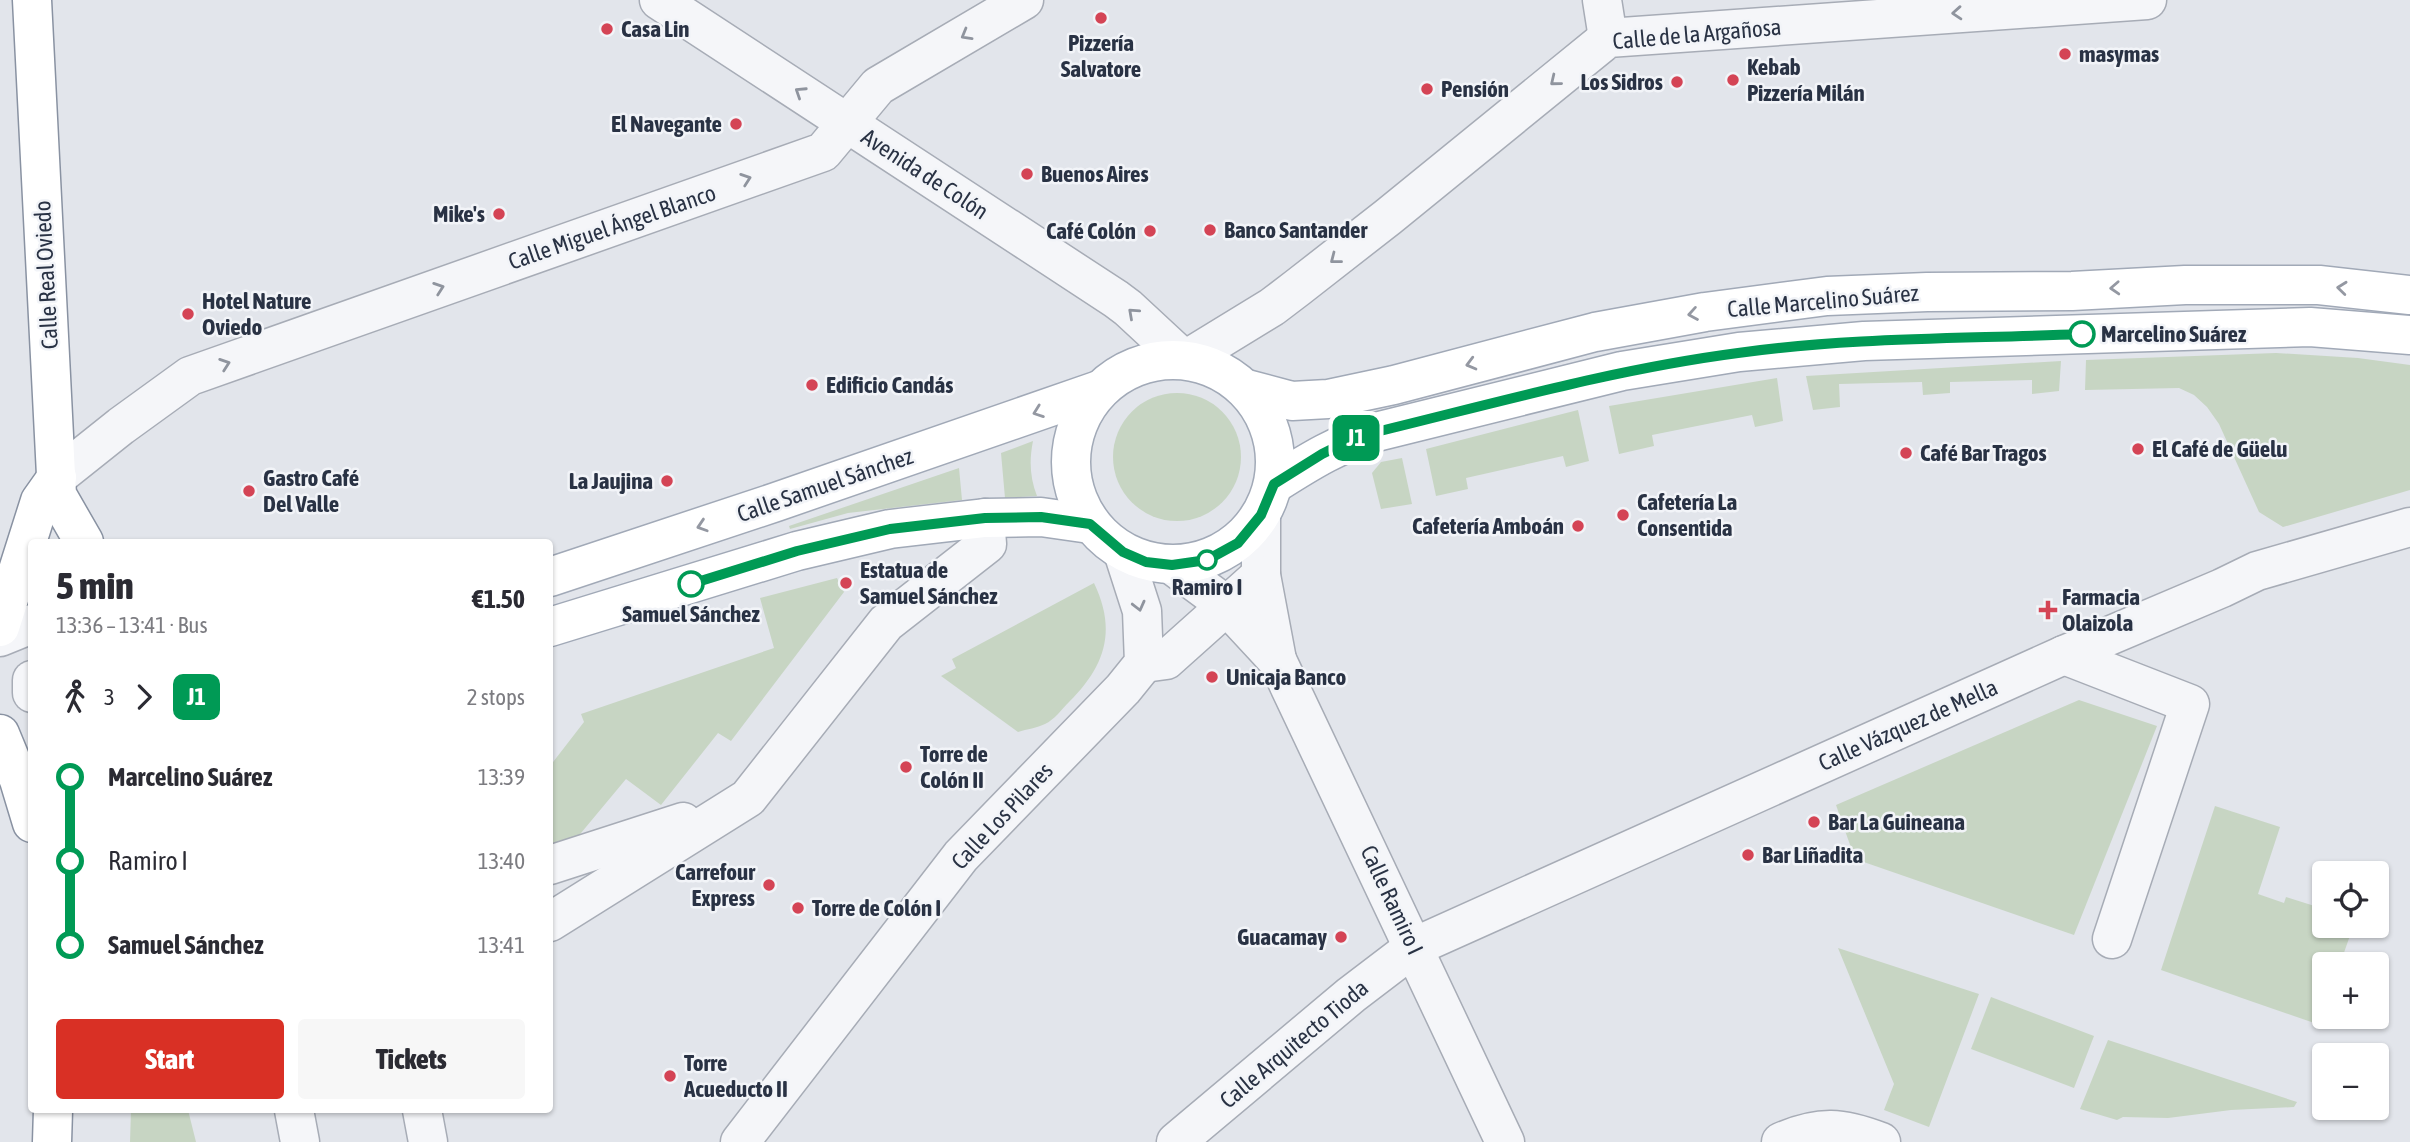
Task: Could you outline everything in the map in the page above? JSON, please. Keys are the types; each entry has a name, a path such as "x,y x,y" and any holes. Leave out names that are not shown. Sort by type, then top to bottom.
{"main road":[{"name":"Calle Real Oviedo","path":"32,0 57,486 82,539"},
{"name":"Calle Marcelino Suárez","path":"1247,389 1292,401 1328,399 1394,385 1595,332 1705,312 1827,296 2072,291 2185,285 2319,285 2410,295"},
{"name":"Calle Marcelino Suárez","path":"1268,500 1322,454 1350,440 1622,371 1739,352 1864,341 2311,327 2410,335"},
{"path":"1185,359 1219,369 1247,389 1266,417 1276,450 1268,500 1238,543 1207,560 1172,565 1146,562 1123,552 1090,524 1074,491 1070,455 1078,420 1099,390 1123,371 1152,361 1185,359"},
{"name":"Calle Samuel Sánchez","path":"553,576 789,498 1099,390"},
{"path":"28,539 40,502 57,486"},
{"path":"553,626 797,551 890,529 985,518 1041,517 1090,524"},
{"path":"0,627 28,540"},
{"path":"0,734 28,810"},
{"path":"52,1113 52,1142"}],"street":[{"name":"Avenida de Colón","path":"659,0 1128,307 1185,359"},
{"name":"Calle Miguel Ángel Blanco","path":"57,486 121,426 190,376 823,152 878,86 1024,0"},
{"path":"1602,0 1608,38"},
{"name":"Calle de la Argañosa","path":"1185,359 1272,307 1399,209 1608,38 2061,3 2147,0"},
{"path":"47,539 57,486"},
{"name":"Calle Ramiro I","path":"1268,500 1261,575 1277,660 1505,1142"},
{"path":"553,920 748,798 886,623 987,544 985,518"},
{"name":"Calle Vázquez de Mella","path":"1414,947 2064,655 2222,589 2257,571 2410,527"},
{"path":"1123,552 1142,611 1144,663 1166,660 1261,575"},
{"name":"Calle Ramiro I","path":"1172,565 1226,604 1277,660"},
{"path":"0,637 28,626"},
{"path":"2064,655 2190,704 2112,939"},
{"name":"Calle Los Pilares","path":"740,1142 961,856 1123,689 1144,663"},
{"path":"553,864 735,806"},
{"name":"Calle Arquitecto Tioda","path":"1176,1142 1351,995 1414,947"},
{"path":"59,1142 65,1113"},
{"path":"423,1113 428,1142"},
{"path":"1781,1142 1820,1129 1837,1129 1881,1142"}],"green space":[{"path":"2276,353 2358,358 2410,365 2410,490 2283,527 2259,512 2219,424 2194,395 2179,388 2085,390 2086,360"},
{"path":"2061,361 2059,391 2032,394 2032,380 1950,382 1950,393 1923,395 1922,382 1839,384 1840,407 1813,410 1806,376"},
{"path":"1777,378 1783,421 1755,427 1752,415 1652,435 1654,446 1619,454 1609,406"},
{"path":"1177,393 1202,397 1223,411 1237,432 1241,457 1237,482 1223,503 1202,517 1177,521 1152,517 1131,503 1117,482 1113,457 1117,432 1131,411 1152,397"},
{"path":"1578,410 1589,461 1566,467 1563,456 1466,478 1468,489 1436,496 1426,449"},
{"path":"1033,441 1031,469 1037,496 1005,498 1001,453"},
{"path":"1402,458 1412,504 1381,509 1372,473 1381,462"},
{"path":"959,468 962,500 848,513 790,529 789,526"},
{"path":"837,578 844,592 731,741 718,733 661,805 626,779 576,839 553,847 553,762 584,722 581,714 774,648 760,598"},
{"path":"1094,583 1105,617 1104,647 1099,661 1081,689 1048,722 1018,732 941,676 956,668 952,659"},
{"path":"2079,700 2157,726 2074,935 1855,859 1836,805"},
{"path":"2215,806 2280,827 2258,894 2284,903 2286,897 2312,905 2312,938 2349,938 2344,952 2312,952 2312,1022 2161,970"},
{"path":"1838,948 1979,994 1929,1127 1884,1110 1894,1084"},
{"path":"1991,997 2094,1036 2074,1088 1971,1049"},
{"path":"2108,1040 2297,1102 2294,1107 2231,1110 2168,1118 2123,1117 2117,1120 2080,1109"},
{"path":"131,1113 189,1113 196,1142 130,1142"}],"bus line":[{"name":"J1","path":"691,584 797,551 890,529 985,518 1041,517 1090,524 1123,552 1146,562 1172,565 1207,560 1238,543 1261,515 1274,484 1350,440 1380,431 1622,371 1739,352 1864,341 2082,334"}],"place":[{"name":"Pizzería Salvatore","path":"1101,18"},
{"name":"Casa Lin","path":"607,29"},
{"name":"masymas","path":"2065,54"},
{"name":"Kebab Pizzería Milán","path":"1733,80"},
{"name":"Los Sidros","path":"1677,82"},
{"name":"Pensión","path":"1427,89"},
{"name":"El Navegante","path":"736,124"},
{"name":"Buenos Aires","path":"1027,174"},
{"name":"Mike's","path":"499,214"},
{"name":"Banco Santander","path":"1210,230"},
{"name":"Café Colón","path":"1150,231"},
{"name":"Hotel Nature Oviedo","path":"188,314"},
{"name":"Marcelino Suárez","path":"2082,334"},
{"name":"Edificio Candás","path":"812,385"},
{"name":"El Café de Güelu","path":"2138,449"},
{"name":"Café Bar Tragos","path":"1906,453"},
{"name":"La Jaujina","path":"667,481"},
{"name":"Gastro Café Del Valle","path":"249,491"},
{"name":"Cafetería La Consentida","path":"1623,515"},
{"name":"Cafetería Amboán","path":"1578,526"},
{"name":"Ramiro I","path":"1207,560"},
{"name":"Estatua de Samuel Sánchez","path":"846,583"},
{"name":"Samuel Sánchez","path":"691,584"},
{"name":"Farmacia Olaizola","path":"2048,610"},
{"name":"Unicaja Banco","path":"1212,677"},
{"name":"Torre de Colón II","path":"906,767"},
{"name":"Bar La Guineana","path":"1814,822"},
{"name":"Bar Liñadita","path":"1748,855"},
{"name":"Carrefour Express","path":"769,885"},
{"name":"Torre de Colón I","path":"798,908"},
{"name":"Guacamay","path":"1341,937"},
{"name":"Torre Acueducto II","path":"670,1076"}]}
